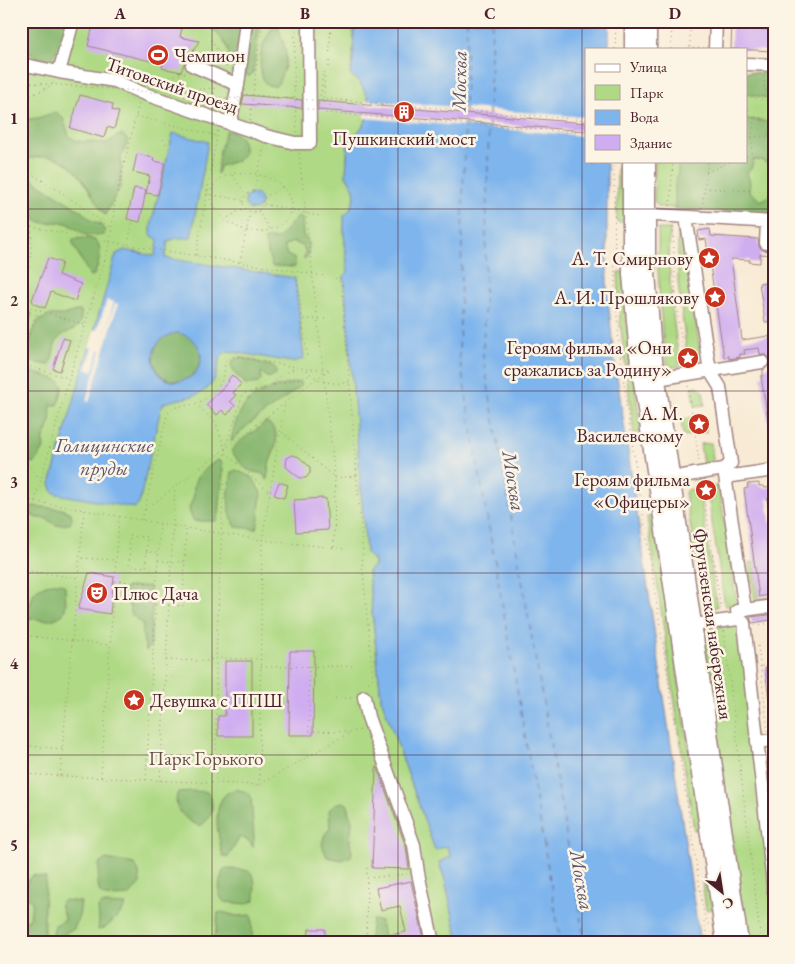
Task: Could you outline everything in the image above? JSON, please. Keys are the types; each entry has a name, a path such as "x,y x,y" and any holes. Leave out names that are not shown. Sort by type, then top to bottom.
{"main road":[{"path":"633,21 633,48"},
{"path":"648,21 648,48"},
{"name":"Фрунзенская набережная","path":"631,162 657,379 740,943"},
{"name":"Фрунзенская набережная","path":"647,162 631,274 638,355 725,943"}],"street":[{"path":"59,72 73,21"},
{"path":"225,122 246,21"},
{"path":"304,143 309,21"},
{"path":"715,48 716,21"},
{"path":"758,21 774,22"},
{"name":"Титовский проезд","path":"21,64 144,88 225,122 266,136 304,143"},
{"path":"748,64 769,64"},
{"path":"196,67 234,84"},
{"path":"638,214 770,222 766,243"},
{"path":"686,217 710,371 720,387 731,463 725,473 745,610"},
{"path":"657,379 768,361"},
{"path":"671,478 700,473 774,470"},
{"path":"693,621 774,606"},
{"path":"722,617 742,620 744,623 767,740 774,892"},
{"path":"364,697 368,717 414,845 433,943"}],"path":[{"path":"249,130 262,21"},
{"path":"295,21 294,84 304,143 306,214 335,478 334,548"},
{"path":"329,67 331,21"},
{"path":"615,48 616,21"},
{"path":"672,21 672,48"},
{"path":"690,21 690,48"},
{"path":"212,40 234,84"},
{"path":"769,64 764,90 774,91"},
{"path":"35,501 110,242 115,202 144,88 196,67"},
{"path":"21,98 35,94 51,85 59,72"},
{"path":"321,95 323,72 325,73 323,105 331,106"},
{"path":"21,82 242,100"},
{"path":"185,97 185,91 214,88 214,97"},
{"path":"237,99 242,94 322,101 328,99 585,121"},
{"path":"748,96 774,102"},
{"path":"237,99 241,104 322,110 326,113 584,132"},
{"path":"748,108 754,117 754,138 751,156 774,158"},
{"path":"136,116 217,136"},
{"path":"754,117 774,119"},
{"path":"196,255 217,136 225,122"},
{"path":"254,192 266,136"},
{"path":"770,136 774,146"},
{"path":"748,137 774,136"},
{"path":"164,139 170,149"},
{"path":"614,162 615,289 627,409 704,915 712,929"},
{"path":"670,209 673,162"},
{"path":"702,208 708,162"},
{"path":"706,172 731,162"},
{"path":"21,167 64,194 112,228"},
{"path":"232,174 246,194"},
{"path":"232,174 258,175 272,179 282,187 289,197 292,210 286,220 270,230 247,230 233,226 224,220 213,206 211,194 216,184 232,174"},
{"path":"262,198 282,187"},
{"path":"21,188 31,227 30,261 21,294"},
{"path":"704,188 774,192"},
{"path":"254,192 262,198 263,204 258,211 250,212 244,208 243,200 246,194 254,192"},
{"path":"207,194 243,200"},
{"path":"263,204 319,216"},
{"path":"224,220 244,208"},
{"path":"258,211 270,230"},
{"path":"240,262 250,212"},
{"path":"128,244 133,220"},
{"path":"673,226 676,304 722,617 761,943"},
{"path":"31,227 110,242 325,276"},
{"path":"335,278 342,284 362,562 373,678 366,685 364,697 335,698"},
{"path":"297,280 307,356"},
{"path":"21,305 86,325"},
{"path":"21,358 37,310"},
{"path":"303,319 328,319"},
{"path":"142,520 144,510 167,415 175,407 196,404 209,396 224,376 226,359 234,356 306,369 332,369 285,402 225,450 144,510"},
{"path":"21,364 69,379"},
{"path":"272,385 277,378 296,367"},
{"path":"306,369 316,379 325,382 338,384 350,382"},
{"path":"216,783 216,658 225,450 242,394 311,375"},
{"path":"260,785 262,540 285,402"},
{"path":"196,404 216,422 225,450"},
{"path":"281,431 335,478 357,476"},
{"path":"225,453 270,493"},
{"path":"21,456 41,480"},
{"path":"160,781 170,562 176,487"},
{"path":"21,499 221,534 345,550"},
{"path":"60,776 84,510"},
{"path":"101,778 119,516"},
{"path":"146,780 160,524"},
{"path":"168,605 183,606 186,528"},
{"path":"130,536 147,536 146,552 146,567 129,566 130,536"},
{"path":"146,552 158,552"},
{"path":"80,558 116,560"},
{"path":"157,561 184,562"},
{"path":"21,570 78,578"},
{"path":"114,581 156,584"},
{"path":"755,625 774,622"},
{"path":"21,635 110,645"},
{"path":"757,641 767,740 774,778"},
{"path":"166,660 207,662 216,658 260,659"},
{"path":"760,666 774,664"},
{"path":"260,666 355,666"},
{"path":"309,666 309,730 350,732 374,730"},
{"path":"653,688 667,686"},
{"path":"21,774 260,785 350,732"},
{"path":"21,745 63,749"},
{"path":"366,868 368,878 366,943"},
{"path":"368,878 418,873"},
{"path":"704,922 708,943"}],"green space":[{"name":"Парк Горького","path":"21,21 364,21 354,27 353,60 350,74 360,83 368,97 366,121 360,130 348,141 346,175 354,189 355,196 350,210 344,216 348,272 344,277 374,561 374,566 368,571 381,698 435,849 447,845 451,858 439,863 445,880 459,943 21,943"},
{"path":"21,21 69,21 65,36 51,59 42,59 21,49"},
{"path":"202,21 245,21 235,68 224,42 216,32"},
{"path":"247,21 260,21 253,73 250,76 245,75"},
{"path":"275,21 277,21 285,48 286,61 279,82 275,86 267,85 264,81 260,59 262,48"},
{"path":"748,72 774,73 774,215 659,207 654,201 655,162 748,162"},
{"path":"748,72 774,73 774,100 748,94"},
{"path":"56,112 63,118 69,136 77,141 106,143 122,134 128,140 121,158 121,185 105,215 84,181 71,166 53,157 21,158 21,120 38,118"},
{"path":"748,119 769,122 768,138 774,141 774,163 767,164 762,160 754,160 751,169 747,173 750,182 749,191 761,201 769,196 774,185 774,215 675,209 675,183 678,173 678,162 748,162"},
{"path":"226,130 235,133 241,138 244,145 244,154 236,161 220,166 217,174 219,153"},
{"path":"617,167 624,167 624,222 617,222"},
{"path":"21,172 81,211 92,221 100,224 105,231 104,235 86,235 67,223 37,221"},
{"path":"298,216 302,218 303,235 309,243 308,256 304,259 305,250 303,246 293,242 284,246 287,255 295,259 295,267 272,266 265,239 278,239"},
{"path":"658,229 670,229 670,281 680,366 668,368 662,332 658,270"},
{"path":"683,229 701,359 700,363 692,365 691,355 687,355 678,283 678,230"},
{"path":"73,239 92,239 97,243 100,251 96,271 94,275 90,276 73,244"},
{"path":"618,272 624,272 626,319 641,432 634,434 620,321"},
{"path":"25,309 32,314 25,331 21,352 21,312"},
{"path":"81,311 79,324 56,342 50,365 30,362 27,359 29,341 38,321 51,315 64,315"},
{"path":"172,333 182,333 194,340 201,352 201,362 194,374 182,381 172,381 164,377 157,370 153,362 153,352 157,344 164,337"},
{"path":"240,357 275,367 276,374 268,378 261,372 261,380 258,383 245,385 236,375 231,365 232,361"},
{"path":"23,369 55,379 63,387 58,405 51,405 50,424 43,441 44,448 36,462 32,463 21,450 21,373"},
{"path":"297,382 301,383 300,387 248,425 231,442 239,415 251,399 270,389"},
{"path":"698,386 703,391 705,405 695,406 692,387"},
{"path":"692,417 694,434 685,436 681,420"},
{"path":"694,417 705,417 706,432 696,434"},
{"path":"266,422 272,426 276,436 267,480 262,473 256,473 247,469 231,451"},
{"path":"711,443 713,460 710,463 703,464 700,444"},
{"path":"218,460 222,463 223,472 219,515 216,521 194,521 189,509 195,482 203,471"},
{"path":"236,470 253,478 262,495 256,529 236,527 230,513 229,487 232,472"},
{"path":"719,486 737,604 725,606 708,496 711,495 710,487"},
{"path":"699,488 717,607 704,609 685,492"},
{"path":"21,505 62,509 71,513 72,518 70,524 56,525 45,518 37,518 29,514 21,517"},
{"path":"654,516 701,829 694,830 647,517"},
{"path":"753,562 758,599 774,597 774,600 755,603 749,563"},
{"path":"52,583 61,583 65,586 66,605 63,614 48,620 21,617 21,608 29,606 35,592"},
{"path":"147,586 152,594 153,603 151,644 146,651 142,633 143,624 132,615 124,589"},
{"path":"738,624 742,629 774,919 774,943 747,943 703,634 704,629"},
{"path":"236,789 249,793 251,797 253,847 249,841 240,837 228,857 223,857 219,838 218,808 221,800 227,793"},
{"path":"178,792 207,792 212,802 212,811 208,819 200,826 190,821 181,813 176,798"},
{"path":"343,802 349,808 348,812 352,820 350,843 352,852 351,856 342,860 327,857 322,845 324,836 330,828 329,810 335,804"},
{"path":"106,859 135,864 139,873 140,883 129,896 110,897 101,894 98,884 99,864"},
{"path":"224,869 242,870 251,873 255,882 255,900 246,904 224,902 219,890"},
{"path":"33,875 46,878 44,943 30,941 24,937 21,929 21,923 30,918 32,901 25,895 25,892 29,879"},
{"path":"709,879 713,909 706,910 702,880"},
{"path":"64,900 81,902 79,916 74,929 66,932 62,943 51,943 55,925 65,920 60,904"},
{"path":"102,904 126,905 114,920 98,930 98,907"},
{"path":"222,912 237,916 252,915 252,943 211,943 216,931 218,913"},
{"path":"372,920 381,921 385,943 369,943"}],"water":[{"name":"Москва","path":"364,21 609,21 609,48 585,48 585,162 605,162 607,164 607,288 613,349 700,943 459,943 445,880 439,862 451,857 447,846 435,850 381,698 368,571 374,566 374,561 366,553 344,276 348,272 344,216 350,210 355,196 354,189 346,175 348,141 360,130 366,121 368,97 360,83 350,74 353,60 354,27"},
{"name":"Голицинские пруды","path":"173,133 208,142 191,238 177,238 168,241 165,258 295,278 304,359 292,362 227,351 221,358 214,381 203,392 164,403 161,408 139,504 134,508 57,494 53,492 50,484 116,254 124,250 155,256 158,240 151,235 151,226","holes":["177,333 197,344 201,354 199,366 194,374 186,379 175,381 165,379 158,373 153,355 157,346 164,338"]},
{"path":"253,194 261,202 253,210 245,202"}],"pier":[{"path":"365,100 585,117 585,136 364,118"},
{"path":"107,300 114,302 104,335 115,303 118,304 89,402 86,401 101,350 99,350 93,371 86,369 93,348 89,347"}],"building":[{"name":"Чемпион","path":"94,21 153,21 182,28 180,37 199,41 189,58 185,61 181,72 162,68 163,64 88,46"},
{"path":"732,21 750,21 753,29 774,30 774,51 731,48"},
{"path":"80,95 113,104 112,110 119,112 114,129 107,127 104,138 70,128"},
{"path":"244,95 302,100 302,108 242,104"},
{"name":"Пушкинский мост","path":"318,101 585,123 585,131 318,110"},
{"path":"137,154 154,158 153,161 165,163 158,195 146,193 150,176 133,172"},
{"path":"134,188 146,190 140,222 127,219"},
{"path":"710,229 711,236 758,239 759,247 765,251 770,250 774,245 774,255 760,254 760,263 749,262 750,260 731,259 742,340 769,336 774,364 774,433 770,433 761,376 763,376 763,370 769,365 769,357 760,354 759,348 744,350 745,354 740,354 740,357 729,359 729,356 724,357 706,239 699,240 698,231"},
{"path":"48,258 62,263 58,275 81,284 75,301 51,292 45,308 34,304 32,300"},
{"path":"774,281 774,321 765,322 759,283"},
{"path":"63,338 70,340 60,371 53,369"},
{"path":"232,375 241,384 233,393 236,395 230,401 235,406 227,415 222,410 217,415 206,405 229,381"},
{"path":"293,455 299,457 310,467 310,473 306,478 300,478 286,467 287,458"},
{"path":"279,482 288,485 284,498 274,495"},
{"path":"759,483 759,486 764,488 774,487 774,498 767,499 774,547 774,594 759,597 744,489 748,488 747,484"},
{"path":"326,499 328,530 296,532 294,500"},
{"name":"Плюс Дача","path":"89,573 114,577 110,614 78,609"},
{"path":"770,615 771,620 752,623 750,617"},
{"path":"290,651 314,651 313,735 289,735"},
{"path":"225,661 252,661 252,736 218,736 218,716 225,716"},
{"path":"774,667 774,699 769,700 765,668"},
{"path":"377,767 406,847 409,869 372,868"},
{"path":"411,881 425,943 391,943 389,935 406,932 400,906 381,910 376,888"},
{"path":"309,929 325,929 325,943 308,943"}],"ferry route":[{"path":"465,113 467,21"},
{"path":"489,116 492,21"},
{"path":"465,122 459,355 561,943"},
{"path":"489,122 483,356 585,943"}],"place":[{"name":"Чемпион","path":"158,55"},
{"name":"Пушкинский мост","path":"404,112"},
{"name":"А. Т. Смирнову","path":"709,258"},
{"name":"А. И. Прошлякову","path":"715,297"},
{"name":"Героям фильма «Они сражались за Родину»","path":"688,358"},
{"name":"А. М. Василевскому","path":"699,424"},
{"name":"Героям фильма «Офицеры»","path":"706,490"},
{"name":"Плюс Дача","path":"97,593"},
{"name":"Девушка с ППШ","path":"134,700"}]}
